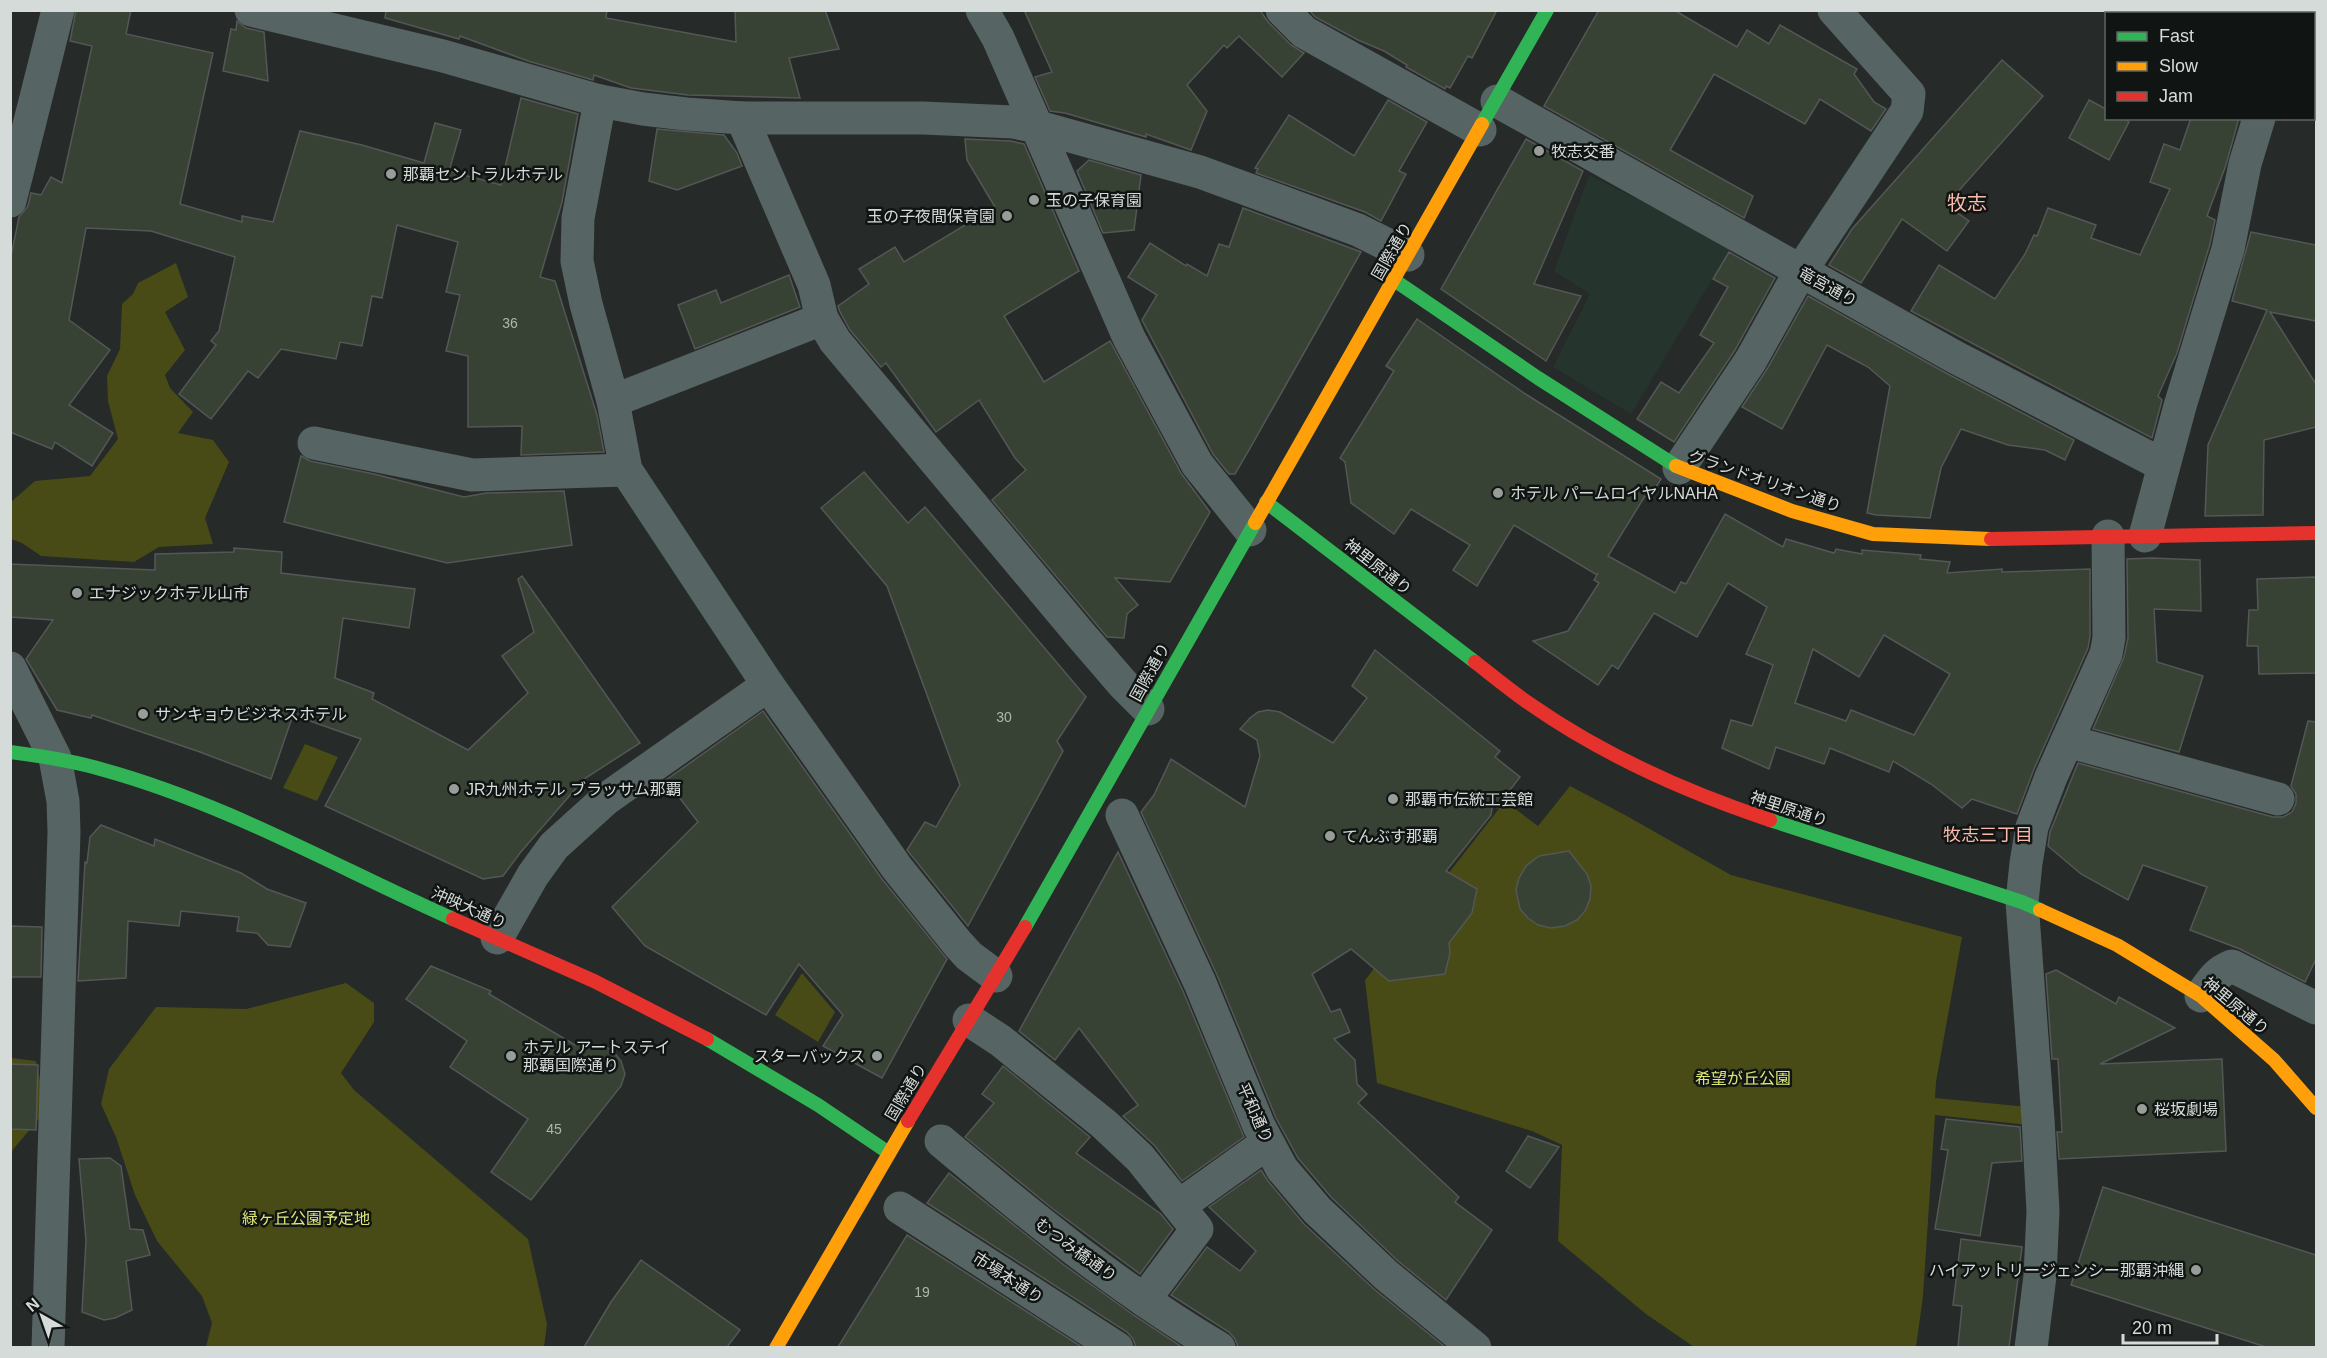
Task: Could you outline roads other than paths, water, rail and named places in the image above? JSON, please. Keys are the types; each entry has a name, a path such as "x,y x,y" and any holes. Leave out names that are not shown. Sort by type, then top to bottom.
{"street":[{"path":"10,201 58,10"},
{"path":"251,10 443,56 600,101 686,114 742,118 924,118 1013,122 1038,127 1200,172 1358,230 1401,267"},
{"path":"982,10 998,38 1038,127 1129,338 1197,464 1250,530"},
{"path":"1282,10 1304,32 1480,130"},
{"name":"国際通り","path":"776,1347 996,976 1547,10"},
{"path":"1679,468 1751,360 1800,272 1907,111 1909,94 1834,10"},
{"path":"600,101 578,218 577,261 586,304 613,401 626,470 768,685 897,868 958,944 969,956 996,976"},
{"name":"竜宮通り","path":"1497,101 1954,357 2163,465"},
{"path":"742,118 814,285 822,319 835,341 1079,633 1148,709"},
{"path":"2145,536 2163,465 2228,249 2245,164 2258,120"},
{"name":"グランドオリオン通り","path":"1401,267 1538,378 1679,468 1792,511 1873,534 1981,539 2316,533"},
{"path":"613,401 822,319"},
{"path":"314,443 472,475 626,470"},
{"name":"神里原通り","path":"1266,502 1530,704 1588,740 1675,785 1734,808 2022,902 2117,945 2201,996 2274,1060 2316,1108"},
{"path":"2031,1347 2040,1276 2043,1211 2022,902 2032,827 2106,654 2109,638 2108,536"},
{"path":"10,668 55,758 63,801 64,832 48,1347"},
{"path":"497,938 532,875 554,846 606,799 768,685"},
{"path":"2067,741 2278,799"},
{"name":"沖映大通り","path":"10,752 55,758 114,772 198,802 592,980 692,1032 843,1120 889,1153"},
{"name":"平和通り","path":"1122,815 1200,983 1267,1143 1282,1170 1317,1210 1386,1275 1475,1347"},
{"path":"2201,996 2214,977 2222,970 2232,966 2316,1008"},
{"path":"969,1020 1001,1041 1104,1124 1140,1158 1197,1229 1144,1300"},
{"name":"むつみ橋通り","path":"941,1141 1029,1216 1171,1320 1219,1347"},
{"path":"1175,1201 1267,1143"},
{"name":"市場本通り","path":"900,1208 1117,1347"}],"place":[{"name":"牧志交番","path":"1539,151"},
{"name":"那覇セントラルホテル","path":"391,174"},
{"name":"玉の子保育園","path":"1034,200"},
{"name":"玉の子夜間保育園","path":"1007,216"},
{"name":"ホテル パームロイヤルNAHA","path":"1498,493"},
{"name":"エナジックホテル山市","path":"77,593"},
{"name":"サンキョウビジネスホテル","path":"143,714"},
{"name":"JR九州ホテル ブラッサム那覇","path":"454,789"},
{"name":"那覇市伝統工芸館","path":"1393,799"},
{"name":"てんぶす那覇","path":"1330,836"},
{"name":"ホテル アートステイ 那覇国際通り","path":"511,1056"},
{"name":"スターバックス","path":"877,1056"},
{"name":"桜坂劇場","path":"2142,1109"},
{"name":"ハイアットリージェンシー那覇沖縄","path":"2196,1270"}],"district":[{"name":"牧志","path":"1967,203"},
{"name":"牧志三丁目","path":"1988,835"}],"park label":[{"name":"希望が丘公園","path":"1743,1078"},
{"name":"緑ヶ丘公園予定地","path":"306,1218"}]}
